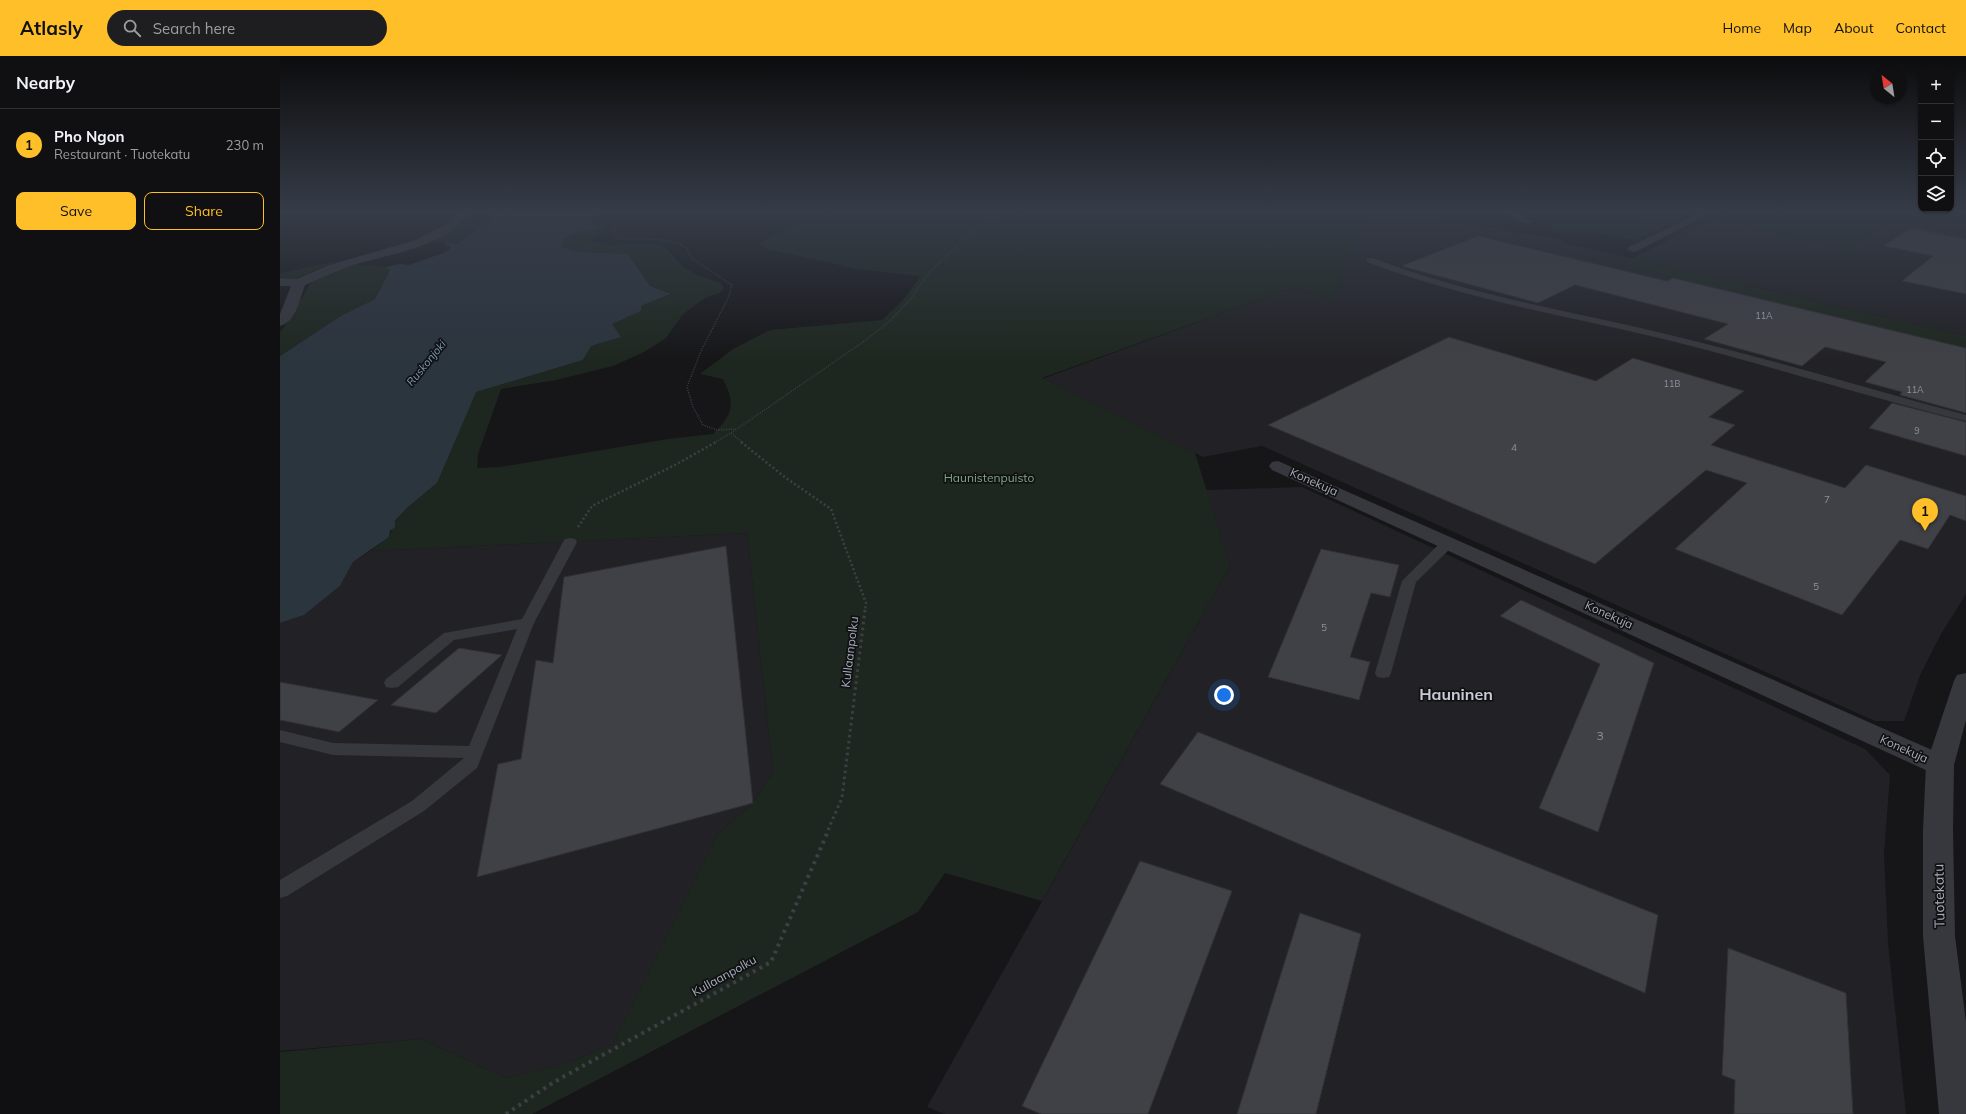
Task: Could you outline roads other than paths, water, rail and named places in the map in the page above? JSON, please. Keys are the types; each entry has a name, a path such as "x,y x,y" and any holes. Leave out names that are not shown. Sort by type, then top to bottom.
{"street":[{"path":"280,282 299,283 333,268 352,262"},
{"path":"280,322 289,312 299,283"},
{"name":"Konekuja","path":"1278,466 1940,765"},
{"name":"Tuotekatu","path":"1958,1114 1939,936 1938,830 1940,765 1959,699 1966,681"}],"lane":[{"path":"1376,262 1412,276 1551,312 1662,336 1966,418"},
{"path":"280,890 418,806 471,763 527,623 570,542"},
{"path":"1383,673 1409,581 1448,543"},
{"path":"392,682 449,636 527,623"},
{"path":"280,736 333,749 475,752"}],"water":[{"name":"Ruskonjoki","path":"416,262 634,262 650,286 671,294 641,306 641,311 612,324 621,337 591,346 583,360 476,392 437,483 408,507 395,521 395,527 390,531 389,537 353,562 340,586 304,615 280,623 280,356 339,317 375,299 390,270 386,267 399,264 409,265"}],"place":[{"name":"Pho Ngon","path":"1925,531"}],"district":[{"name":"Hauninen","path":"1456,694"}],"park label":[{"name":"Haunistenpuisto","path":"989,478"}]}
